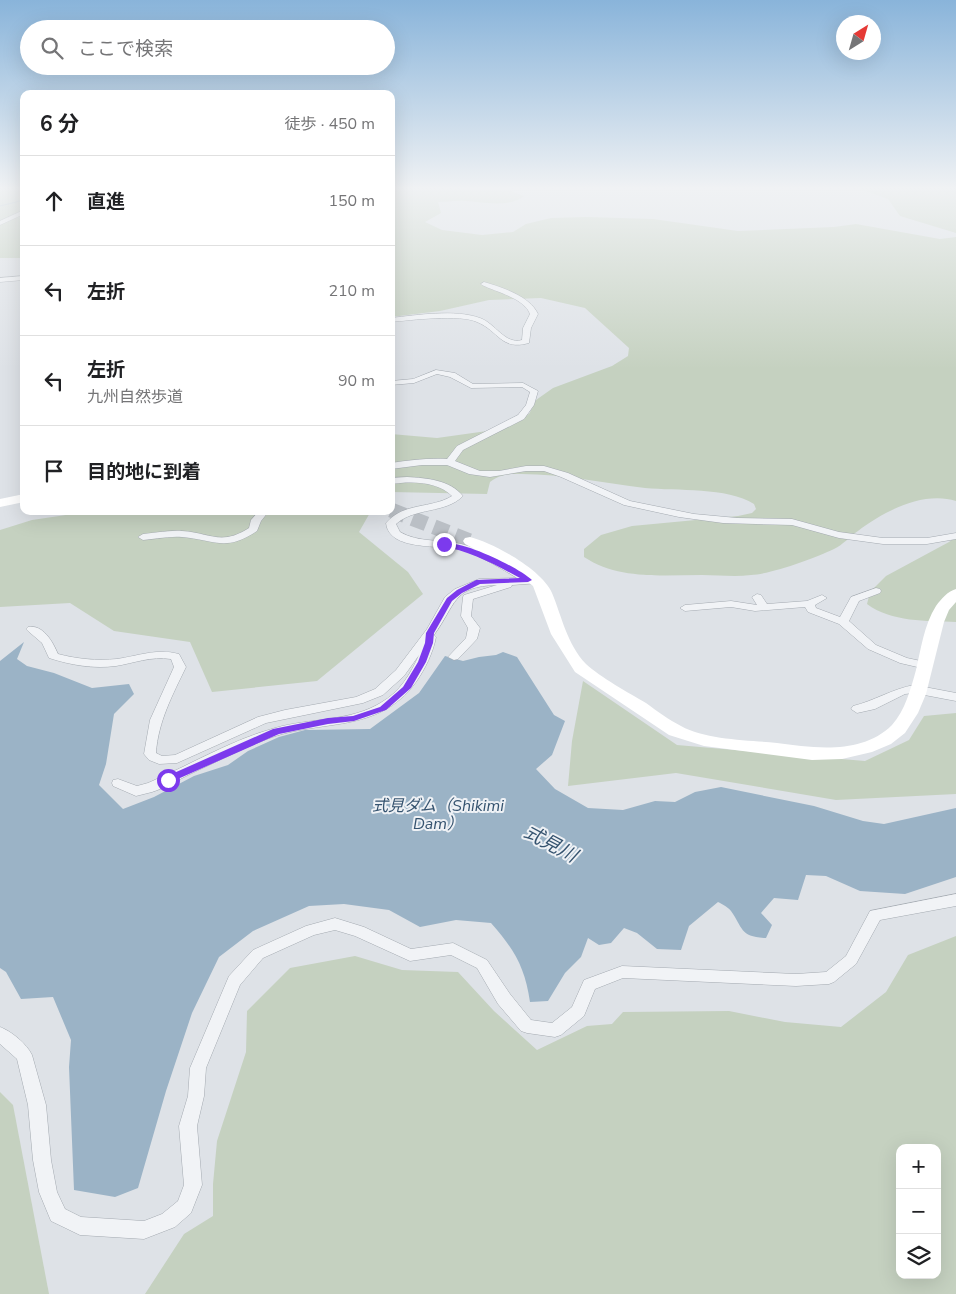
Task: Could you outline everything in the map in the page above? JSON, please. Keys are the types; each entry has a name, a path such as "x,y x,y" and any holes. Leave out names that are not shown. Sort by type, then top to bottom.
{"street":[{"path":"0,280 20,278"},
{"path":"395,320 444,317 474,318 480,319 509,342 517,344 526,341 527,328 534,314 532,308 518,298 484,284"},
{"path":"395,383 414,381 436,372 452,376 471,386 524,385 534,391 530,405 521,417 460,448 450,462"},
{"path":"395,465 406,463 450,462 478,474 502,473 527,467 548,469 571,478 609,498 638,506 677,513 751,521 775,520 794,522 838,535 884,541 941,540 956,536"},
{"path":"395,480 421,480 442,487 458,496 454,500 424,506 395,517 390,523 393,532 400,537 424,544 456,545 490,558 528,580"},
{"path":"0,503 20,499"},
{"path":"144,537 184,534 210,540 230,541 245,536 254,529 256,520 260,515"},
{"path":"470,541 509,561 548,600 550,611 560,635 570,654 581,668 675,731 694,738 812,754 830,754 866,748 892,736 901,727 920,689 935,625 952,601"},
{"path":"32,629 47,641 53,656 68,661 91,663 117,662 152,654 175,656 180,667 157,720 150,743 150,754 156,759 177,759 262,720 359,700 379,692 400,673 430,633 449,600 459,591 479,582 528,580"},
{"path":"454,657 471,639 474,628 466,616 468,597 528,580"},
{"path":"843,622 855,599 876,591"},
{"path":"757,597 765,608"},
{"path":"685,608 731,604 765,608 810,604 822,598"},
{"path":"810,604 812,610 843,622 872,647 904,661 926,665"},
{"path":"118,783 136,791 175,777 277,731 328,721 354,719 383,708 407,688 422,662 429,643 430,633"},
{"path":"857,709 878,703 902,691 920,689 956,697"},
{"path":"0,1034 24,1055 36,1105 42,1160 48,1192 58,1215 80,1226 144,1230 168,1221 185,1207 193,1185 188,1126 196,1096 198,1068 234,981 258,954 311,930 335,924 359,931 410,956 453,949 482,964 504,999 527,1026 556,1030 578,1011 589,985 622,972 796,980 829,978 851,960 875,915 925,908 956,900"}],"green space":[{"path":"0,248 20,248 20,258 0,258"},
{"path":"395,248 956,248 956,501 930,499 904,505 880,516 834,549 770,572 739,576 641,575 612,570 597,564 584,557 584,549 601,535 632,526 738,516 752,513 756,509 754,504 716,492 645,488 531,474 511,474 499,477 490,482 487,494 395,492 395,434 437,438 487,431 529,414 536,400 553,388 612,366 628,356 629,348 585,308 541,298 489,300 440,311 395,317"},
{"path":"66,515 369,515 359,532 408,572 423,594 317,681 212,692 190,642 114,631 70,603 0,607 0,530 32,520"},
{"path":"956,536 956,622 921,621 898,617 877,610 867,604 870,592 886,576 949,542"},
{"path":"583,681 677,745 865,761 909,740 924,716 956,713 956,794 836,800 676,773 568,786 572,741"},
{"path":"956,936 956,1294 145,1294 184,1234 213,1216 213,1184 217,1141 246,1052 247,1011 290,968 355,956 402,970 458,972 494,1011 537,1050 587,1026 612,1024 623,1012 729,1011 785,1022 841,1027 886,992 908,955"},
{"path":"0,1092 13,1105 49,1294 0,1294"}],"water":[{"name":"式見ダム（Shikimi Dam）","path":"24,642 17,659 27,666 54,673 92,688 129,684 134,694 114,714 106,764 99,785 123,809 154,797 194,776 228,765 248,751 279,737 305,730 370,729 419,693 445,656 463,661 503,652 517,657 554,715 565,721 552,755 536,769 555,789 588,808 623,810 655,801 675,802 695,792 721,787 814,806 863,821 884,824 956,808 956,877 905,894 860,891 826,876 806,875 798,900 774,898 761,913 772,925 766,938 747,934 740,927 730,910 718,902 689,926 681,950 657,949 637,933 624,928 611,943 599,945 588,938 581,957 565,973 548,1001 530,1002 522,968 506,941 491,923 456,920 420,927 389,910 344,904 309,906 253,931 219,957 192,1013 166,1091 138,1188 115,1197 74,1190 69,1067 71,1040 53,997 21,999 6,972 0,968 0,661"}],"tunnel":[{"path":"395,512 470,541"}],"route":[{"path":"168,780 277,731 295,726 354,719 383,708 407,688 422,662 429,643 430,633 449,600 459,591 479,582 528,580 490,558 456,545 444,544"}],"water label":[{"name":"式見川","path":"551,843"}]}
